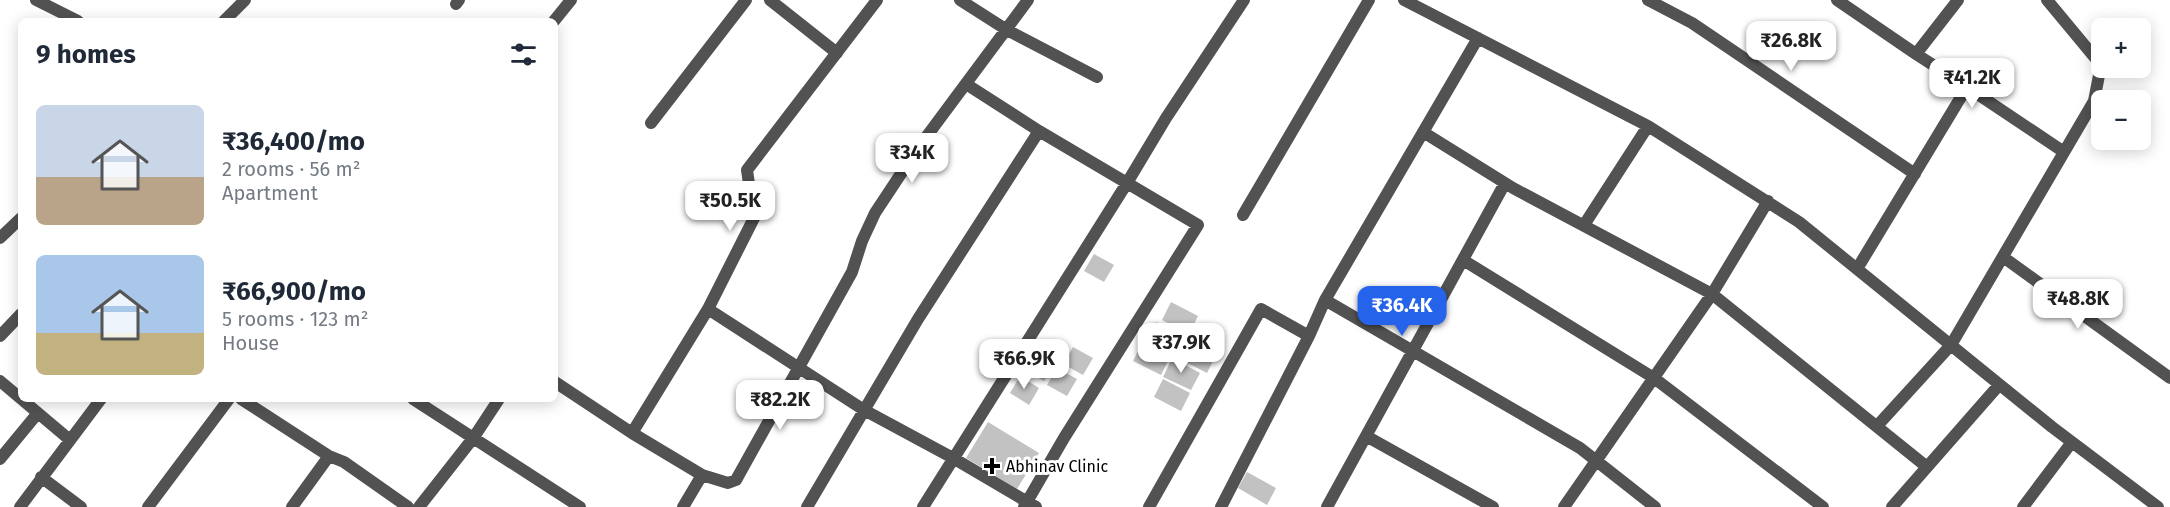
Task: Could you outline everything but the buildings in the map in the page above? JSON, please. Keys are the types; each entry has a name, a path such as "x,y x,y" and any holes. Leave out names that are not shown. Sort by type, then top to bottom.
{"street":[{"path":"36,0 72,18"},
{"path":"227,18 245,0"},
{"path":"556,18 571,0"},
{"path":"651,123 746,0"},
{"path":"770,0 837,53"},
{"path":"632,433 708,309 754,218 747,170 877,0"},
{"path":"960,0 1007,30 1097,77"},
{"path":"558,384 632,433 702,475 728,483 736,480 852,272 862,241 875,213 918,148 1028,0"},
{"path":"923,507 1166,118 1244,0"},
{"path":"1243,215 1369,0"},
{"path":"1404,0 1648,126 1768,201 1799,222 1999,385 2157,507"},
{"path":"1648,0 1692,23 1915,174"},
{"path":"1837,0 2064,152"},
{"path":"1916,54 1958,0"},
{"path":"1877,426 1951,345 2094,101 2101,65 2047,0"},
{"path":"1221,507 1309,336 1325,300 1478,38"},
{"path":"708,309 864,410 953,458 1029,505 1093,390 1198,225 1039,131 966,84"},
{"path":"1857,269 1967,87"},
{"path":"1584,225 1648,126"},
{"path":"807,507 918,319 1039,131"},
{"path":"1423,132 1505,183 1712,294 1927,467"},
{"path":"1327,507 1505,183"},
{"path":"1564,507 1712,294 1768,201"},
{"path":"0,238 18,221"},
{"path":"2002,257 2170,378"},
{"path":"1462,260 1654,378 1823,507"},
{"path":"1325,300 1580,448 1655,507"},
{"path":"1149,507 1261,309 1309,336"},
{"path":"0,336 18,317"},
{"path":"0,381 18,397"},
{"path":"1892,507 1999,385"},
{"path":"24,402 70,440"},
{"path":"20,507 99,402"},
{"path":"148,507 227,402"},
{"path":"246,402 329,456 344,462 408,507"},
{"path":"418,402 580,507"},
{"path":"419,507 474,437 497,402"},
{"path":"0,459 37,414"},
{"path":"1366,436 1492,507"},
{"path":"2022,507 2072,442"},
{"path":"292,507 329,456"},
{"path":"683,507 702,475"},
{"path":"41,477 81,507"}],"place":[{"name":"Abhinav Clinic","path":"992,466"}]}
